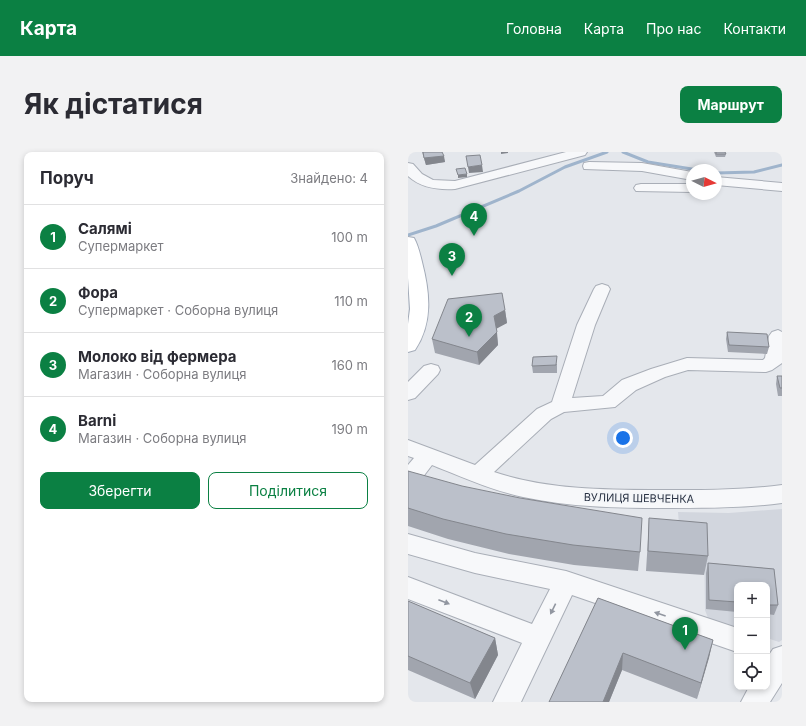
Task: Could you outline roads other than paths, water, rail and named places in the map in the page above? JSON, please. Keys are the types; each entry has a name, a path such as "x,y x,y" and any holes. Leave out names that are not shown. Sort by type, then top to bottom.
{"main road":[{"path":"409,245 418,282 420,311 418,325 410,342"}],"street":[{"path":"408,167 418,178 427,183 445,186 455,185 581,152"},
{"path":"589,166 642,167 686,175"},
{"path":"722,181 778,186"},
{"path":"722,188 758,188 778,186"},
{"path":"640,188 686,188"},
{"path":"560,406 586,325 602,289"},
{"path":"476,475 544,414 560,406 608,402 629,385 658,373 687,364 766,366 774,361 778,336"},
{"path":"408,393 430,370"},
{"name":"ВУЛИЦЯ ШЕВЧЕНКА","path":"408,448 476,475 522,488 577,497 617,499 717,498 782,494"},
{"path":"408,479 428,455"},
{"path":"408,544 475,563 566,582 734,639"},
{"path":"507,702 566,582"},
{"path":"408,588 539,638"},
{"path":"770,652 782,657 770,678"},
{"path":"755,702 762,690"}],"waterway":[{"path":"408,235 436,226 519,191 565,167 607,152"},
{"path":"623,152 648,162 686,168"},
{"path":"722,173 754,172 782,165"}],"place":[{"name":"Barni","path":"474,236"},
{"name":"Молоко від фермера","path":"452,276"},
{"name":"Фора","path":"469,337"},
{"name":"Салямі","path":"685,650"}]}
